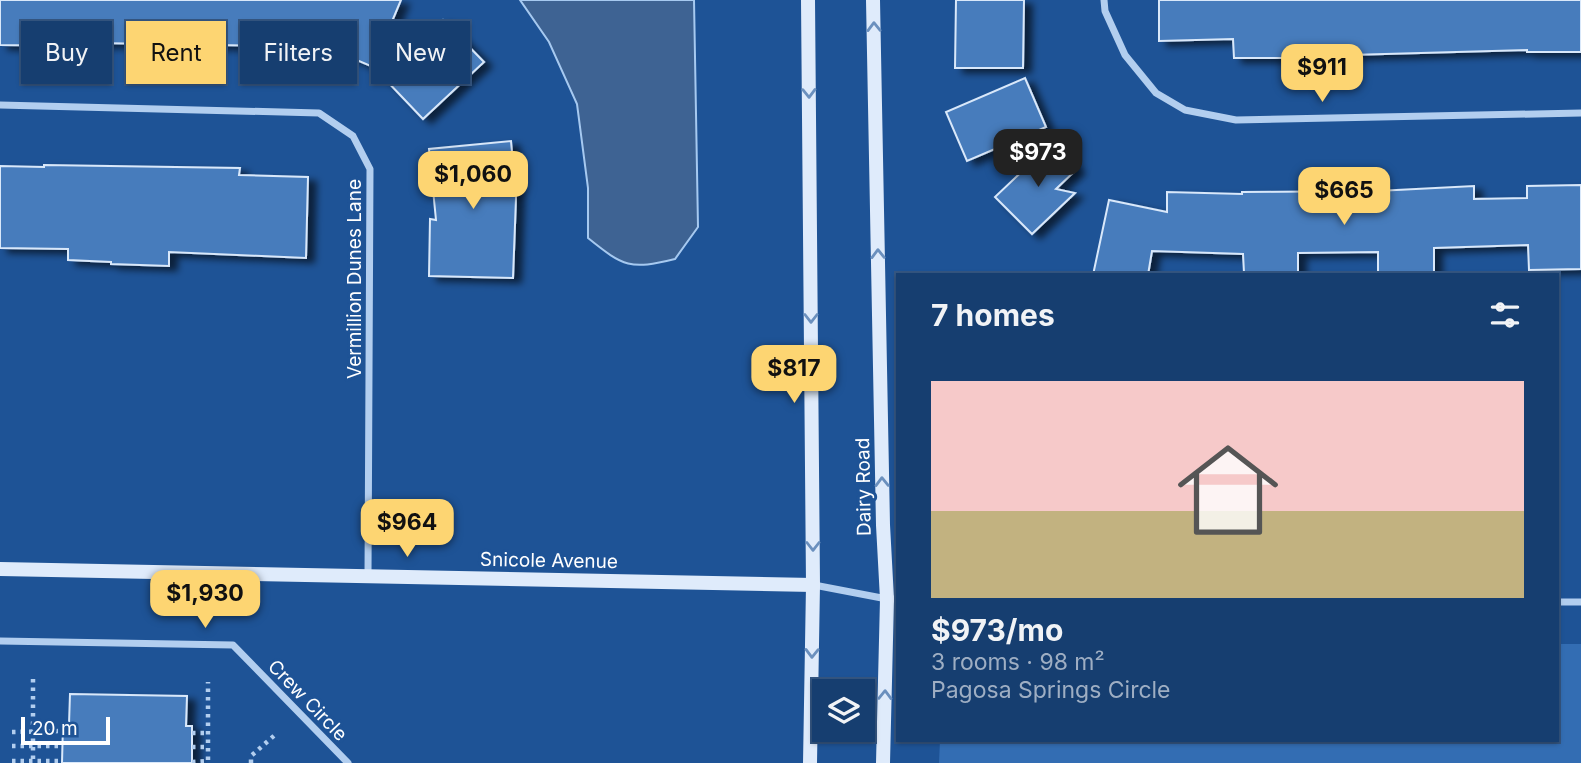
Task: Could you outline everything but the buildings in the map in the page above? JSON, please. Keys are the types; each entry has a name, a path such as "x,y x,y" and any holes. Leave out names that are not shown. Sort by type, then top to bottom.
{"street":[{"path":"808,0 813,585 810,763"},
{"name":"Dairy Road","path":"873,0 883,525 892,599 883,763"},
{"path":"1104,0 1105,11 1125,55 1156,93 1185,110 1236,120 1581,113"},
{"name":"Vermillion Dunes Lane","path":"0,105 319,113 353,136 370,169 368,576"},
{"name":"Snicole Avenue","path":"0,569 813,585 892,599"},
{"path":"1559,602 1581,602"},
{"name":"Crew Circle","path":"0,641 233,645 348,763"}],"path":[{"path":"33,679 33,760"},
{"path":"192,762 208,761 208,682"},
{"path":"12,732 63,731"},
{"path":"192,733 208,733"},
{"path":"251,763 251,757 276,734"},
{"path":"12,746 63,746"},
{"path":"192,747 208,747"},
{"path":"12,761 62,761"}],"shaded area":[{"path":"520,0 694,0 698,227 675,259 628,264 610,255 588,238 588,188 577,104 549,42"},
{"path":"1559,644 1581,644 1581,763 939,763 940,742 1559,742"}]}
